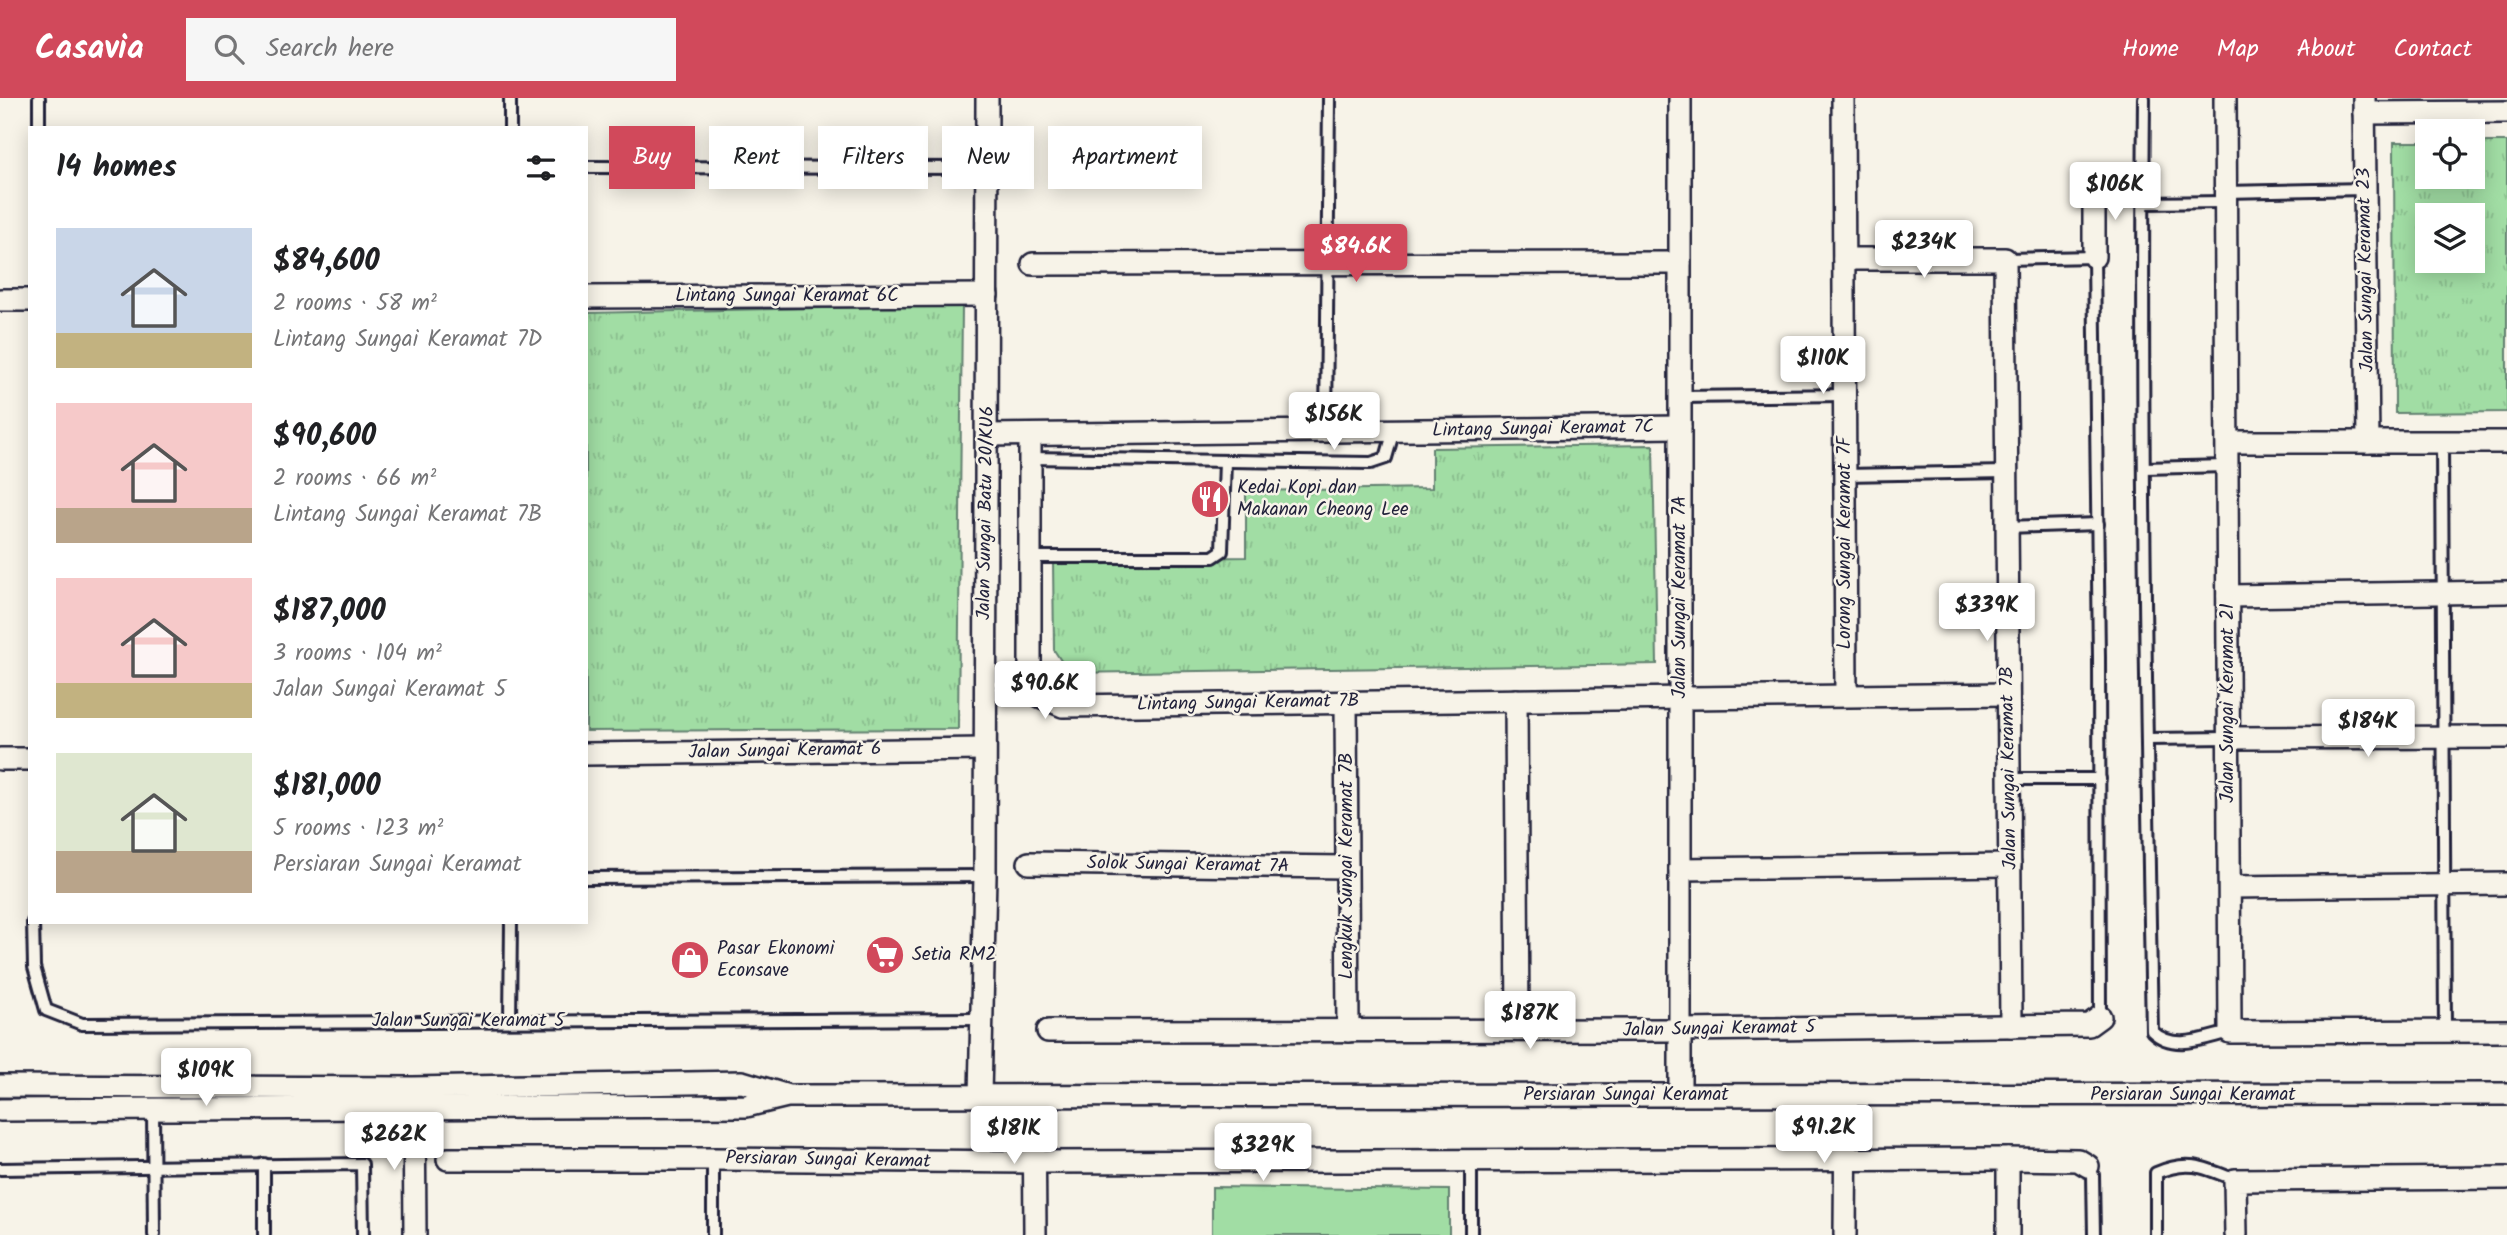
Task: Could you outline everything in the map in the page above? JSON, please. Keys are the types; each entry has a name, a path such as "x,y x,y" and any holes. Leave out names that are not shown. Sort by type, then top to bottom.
{"street":[{"name":"Jalan Sungai Batu 20/KU6","path":"987,98 987,126"},
{"name":"Jalan Sungai Keramat 7A","path":"1680,98 1680,1095"},
{"name":"Lorong Sungai Keramat 7F","path":"1843,98 1846,694"},
{"name":"Jalan Sungai Keramat 21","path":"2225,98 2230,1032"},
{"path":"2364,105 2507,112"},
{"name":"Jalan Sungai Keramat 23","path":"2364,105 2368,442"},
{"path":"2094,187 2094,257"},
{"name":"Jalan Sungai Batu 20/KU6","path":"980,1096 985,876 987,189"},
{"path":"1843,259 2005,259"},
{"name":"Jalan Sungai Keramat 7B","path":"2005,259 2011,1026"},
{"path":"1033,264 1680,263"},
{"name":"Lintang Sungai Keramat 6C","path":"588,297 987,295"},
{"path":"0,300 28,300"},
{"name":"Lintang Sungai Keramat 7C","path":"987,435 1680,427"},
{"name":"Lintang Sungai Keramat 7B","path":"1030,435 1030,679 1040,696 1063,706 2008,694"},
{"path":"2227,442 2507,442"},
{"path":"2228,596 2507,592"},
{"path":"1516,700 1518,1030"},
{"name":"Lengkuk Sungai Keramat 7B","path":"1346,702 1348,1031"},
{"path":"2228,738 2507,737"},
{"name":"Jalan Sungai Keramat 6","path":"588,754 984,749"},
{"path":"0,759 28,759"},
{"name":"Solok Sungai Keramat 7A","path":"1029,863 1347,867"},
{"path":"1680,869 2010,865"},
{"path":"2230,887 2507,884"},
{"name":"Jalan Sungai Keramat 5","path":"1048,1031 1680,1030 2089,1025 2100,1017"},
{"path":"2230,1032 2507,1031"},
{"name":"Persiaran Sungai Keramat","path":"0,1087 746,1106 788,1096 2507,1094"},
{"path":"1845,1235 1846,1095"},
{"path":"1034,1096 1035,1235"},
{"path":"414,1098 415,1235"},
{"name":"Persiaran Sungai Keramat","path":"0,1110 153,1109 414,1098"},
{"name":"Persiaran Sungai Keramat","path":"448,1159 1035,1162 2008,1159 2078,1160 2088,1166"},
{"path":"2008,1159 2008,1235"},
{"path":"2236,1235 2235,1180 2507,1178"}],"lane":[{"path":"38,126 40,98"},
{"path":"510,98 510,126"},
{"path":"1326,431 1329,98"},
{"path":"2144,98 2144,468 2152,1031 2159,1038 2170,1042 2188,1042 2230,1032"},
{"path":"588,167 942,168"},
{"path":"2143,203 2365,189"},
{"path":"2005,259 2094,257 2100,1017"},
{"path":"1680,397 1844,396"},
{"path":"1030,458 1371,463 1386,458 1394,430"},
{"path":"2442,442 2445,1031"},
{"path":"1029,557 1213,556 1222,551 1226,461"},
{"path":"2144,468 2227,466"},
{"path":"1845,475 2007,472"},
{"path":"2007,527 2098,524"},
{"path":"2147,739 2228,738"},
{"path":"2010,779 2100,779"},
{"path":"588,878 985,876"},
{"name":"Jalan Sungai Keramat 5","path":"33,924 34,967 46,1010 82,1024 982,1019"},
{"path":"510,1021 511,924"},
{"path":"153,1109 154,1235"},
{"path":"713,1159 713,1235"},
{"path":"1471,1161 1471,1235"},
{"path":"264,1164 264,1235"},
{"path":"0,1169 362,1164 363,1235"},
{"path":"2156,1235 2156,1173 2180,1164 2200,1166 2235,1180"},
{"path":"2088,1166 2093,1175 2094,1235"}],"green space":[{"path":"2394,142 2415,142 2415,189 2485,189 2485,142 2507,142 2507,412 2395,413"},
{"path":"962,305 958,729 588,731 588,313"},
{"path":"1653,445 1657,664 1069,673 1054,650 1053,560 1246,557 1246,491 1432,488 1432,448"},
{"path":"1212,1187 1449,1190 1449,1235 1212,1235"}],"place":[{"name":"Kedai Kopi dan Makanan Cheong Lee","path":"1210,499"},
{"name":"Setia RM2","path":"885,955"},
{"name":"Pasar Ekonomi Econsave","path":"690,960"}]}
